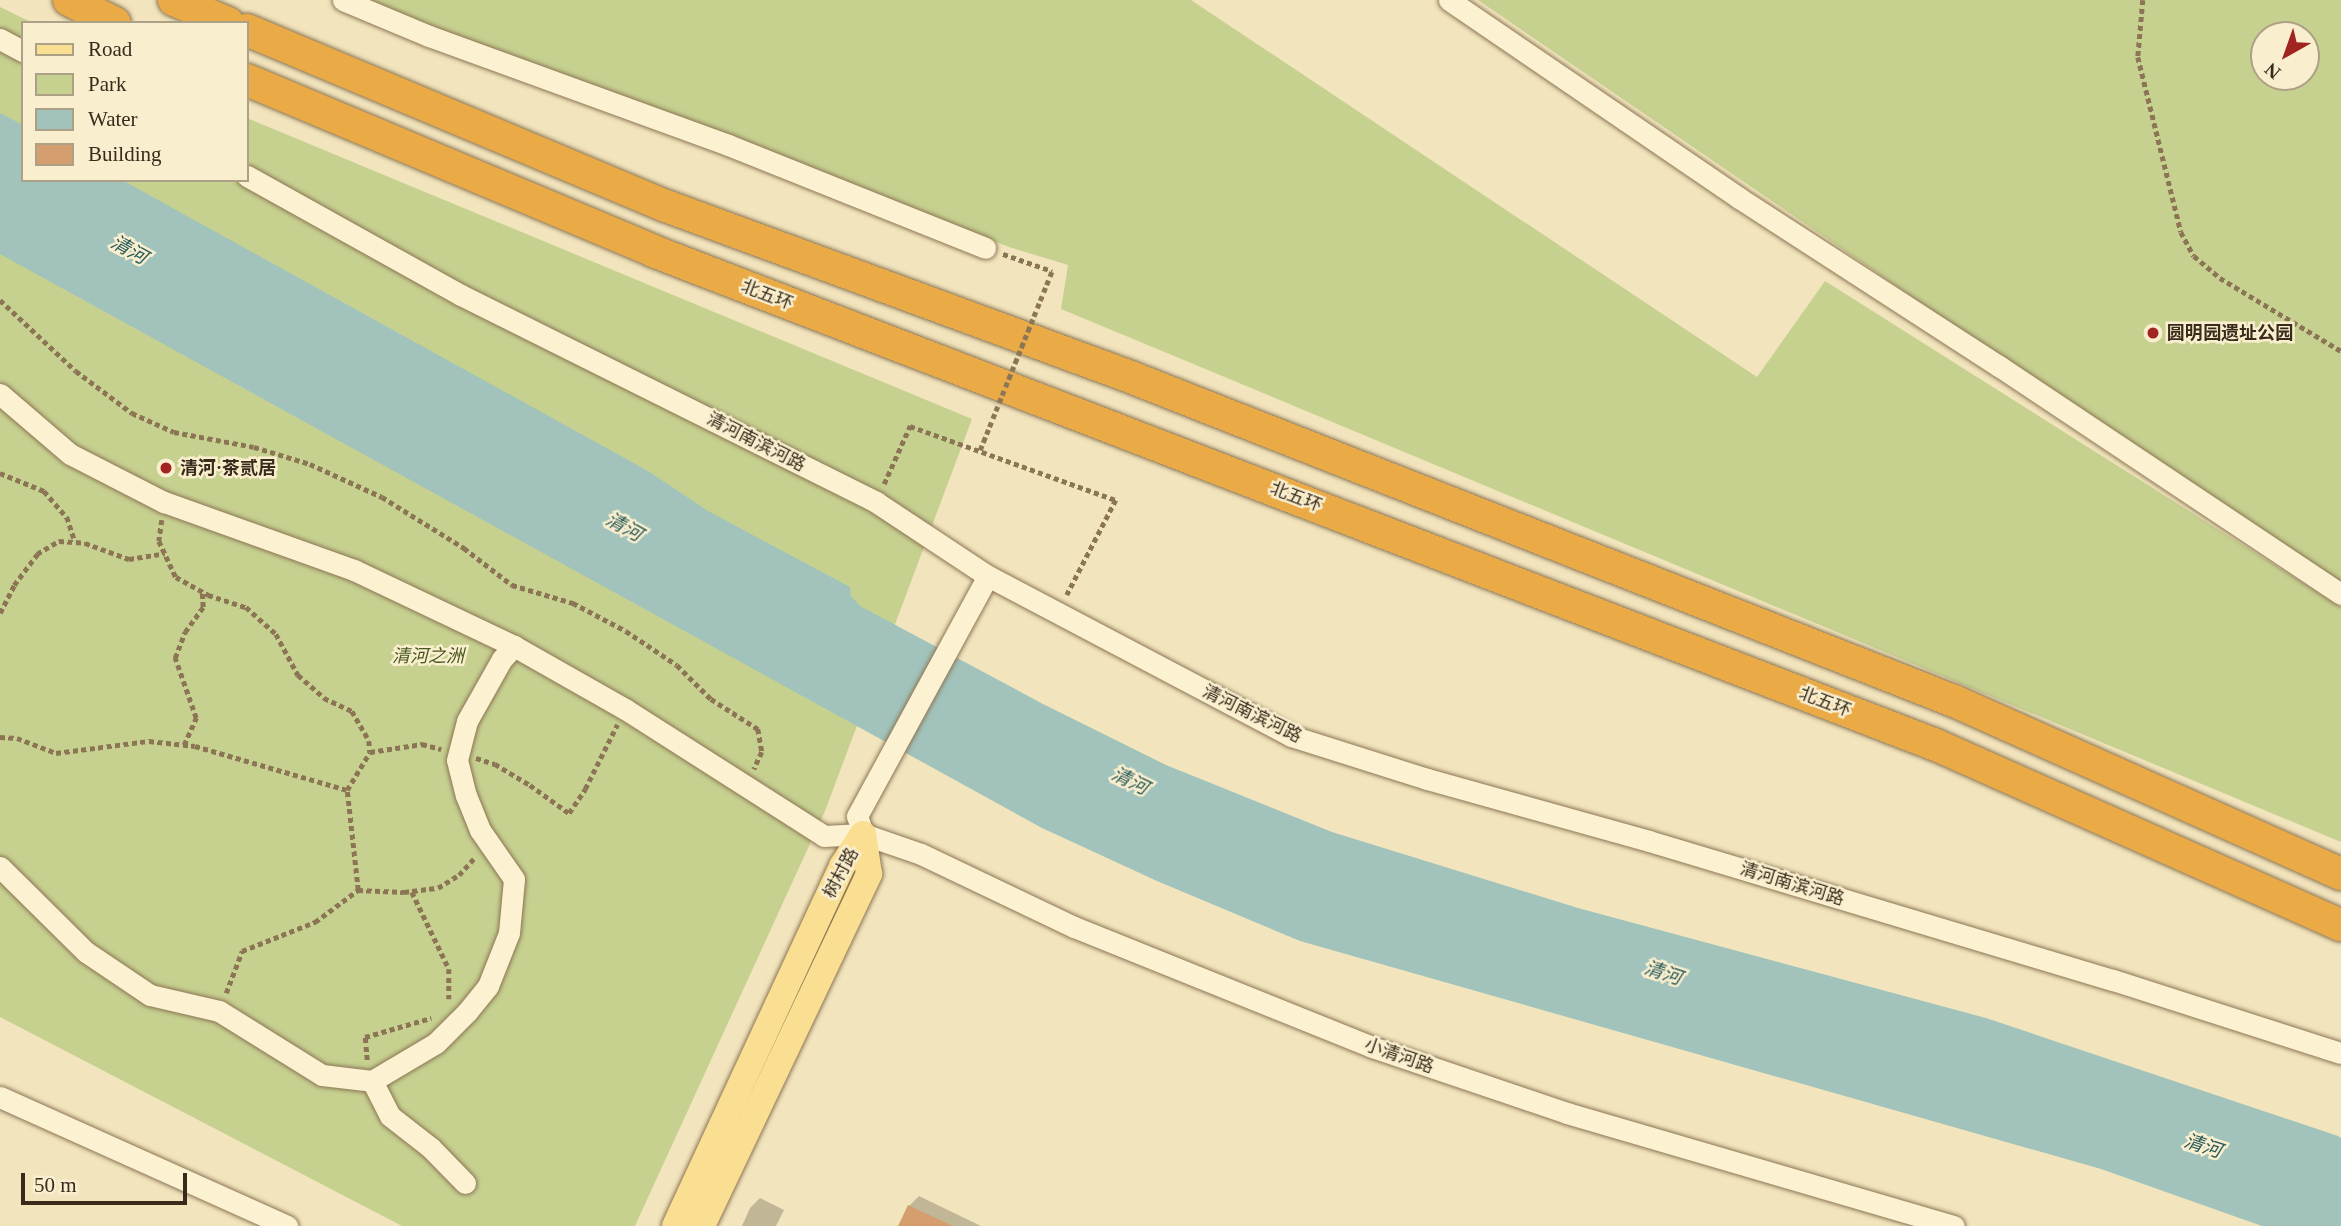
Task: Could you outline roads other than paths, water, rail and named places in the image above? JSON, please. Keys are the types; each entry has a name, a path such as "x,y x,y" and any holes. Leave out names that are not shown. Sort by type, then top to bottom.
{"highway":[{"path":"69,0 110,21"},
{"path":"174,0 223,21"},
{"path":"248,30 666,206 1133,378 1954,701 2341,874"},
{"name":"北五环","path":"248,80 653,251 1936,745 2341,925"}],"main road":[{"name":"树村路","path":"675,1226 842,866 863,834"},
{"name":"树村路","path":"702,1226 869,874 863,834"}],"street":[{"path":"343,0 429,36 728,145 985,248"},
{"path":"1449,0 1740,198 1999,366 2341,594"},
{"path":"0,38 21,50"},
{"name":"清河南滨河路","path":"248,177 461,295 876,502 988,576 1291,736 1427,779 1649,841 2087,972 2341,1053"},
{"path":"0,394 70,454 164,502 354,570 514,646 625,709 824,836 863,834 857,816 869,790 988,576"},
{"path":"0,867 86,953 150,995 219,1011 322,1074 372,1081 436,1043 488,986 509,933 514,879 489,842 466,796 457,760 467,721 502,659 514,646"},
{"name":"小清河路","path":"863,834 921,854 1074,927 1372,1048 1567,1113 1940,1224"},
{"path":"372,1081 390,1116 431,1148 465,1183"},
{"path":"0,1097 288,1226"}],"water":[{"name":"清河","path":"0,113 21,124 21,182 126,182 648,471 708,511 850,587 851,596 860,606 1043,704 1166,765 1332,832 1578,908 1986,1018 2338,1136 2341,1138 2341,1226 2262,1226 2101,1169 1300,941 1157,881 1042,828 0,254"}],"place":[{"name":"圆明园遗址公园","path":"2153,333"},
{"name":"清河·茶贰居","path":"166,468"}],"park label":[{"name":"清河之洲","path":"428,656"}]}
